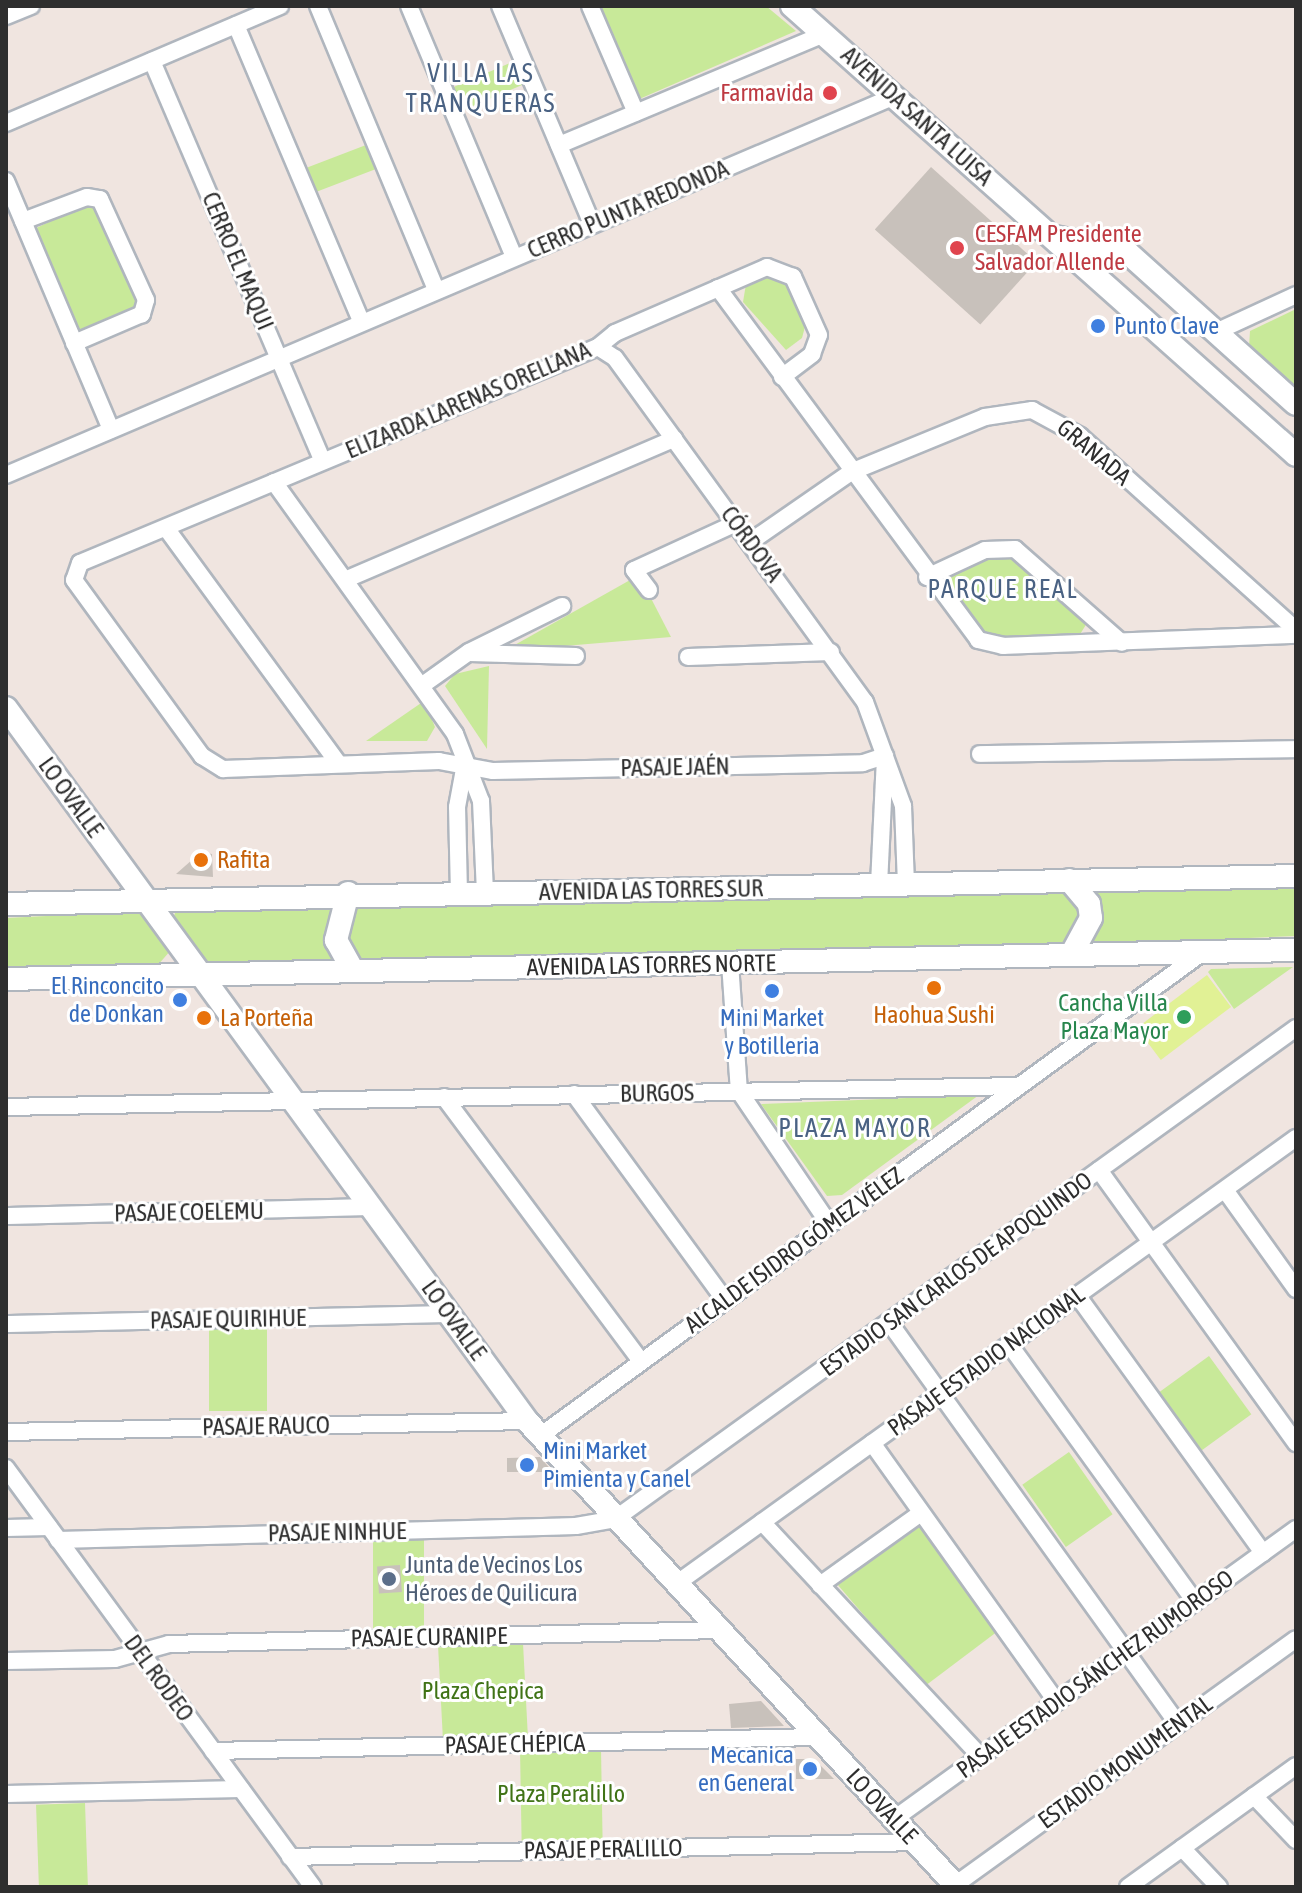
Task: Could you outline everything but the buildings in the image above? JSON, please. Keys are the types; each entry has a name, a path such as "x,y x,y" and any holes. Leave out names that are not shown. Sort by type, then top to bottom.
{"street":[{"path":"6,16 31,6"},
{"path":"6,123 280,6"},
{"path":"318,6 436,290"},
{"path":"409,6 514,257"},
{"path":"500,6 592,224"},
{"path":"590,6 636,113"},
{"name":"AVENIDA SANTA LUISA","path":"792,6 1116,298 1296,455"},
{"path":"236,25 361,321"},
{"path":"559,145 824,34"},
{"name":"CERRO EL MAQUI","path":"152,61 323,461"},
{"name":"CERRO PUNTA REDONDA","path":"6,475 278,356 895,96"},
{"path":"6,181 111,430"},
{"path":"23,221 90,196 100,199 146,300 142,314 74,343"},
{"name":"AVENIDA SANTA LUISA","path":"1040,227 1066,243 1122,249 1296,404"},
{"path":"1116,298 1118,274 1140,263"},
{"name":"ELIZARDA LARENAS ORELLANA","path":"215,767 77,584 74,571 166,528 598,347 615,333 767,267 793,277 818,343 782,377"},
{"name":"GRANADA","path":"718,288 965,630 986,643 1122,643 1296,633"},
{"path":"1216,332 1296,295"},
{"name":"CÓRDOVA","path":"598,347 615,358 865,702 903,806 906,884"},
{"name":"GRANADA","path":"851,472 985,417 1021,409 1046,414 1080,436 1296,633"},
{"path":"347,579 674,439"},
{"path":"750,542 851,472"},
{"path":"274,482 424,684 465,764 481,801 485,894"},
{"path":"649,590 634,570 736,523"},
{"path":"166,528 337,762"},
{"path":"927,577 985,550 1015,549 1122,643"},
{"path":"424,684 469,652 562,606"},
{"path":"469,652 576,656"},
{"path":"688,657 831,652"},
{"name":"LO OVALLE","path":"6,708 533,1428 956,1886"},
{"path":"980,754 1296,749"},
{"name":"CÓRDOVA","path":"879,885 879,804 885,756"},
{"name":"PASAJE JAÉN","path":"215,767 337,762 465,764 493,771 863,763 885,756"},
{"path":"459,894 457,807 465,764"},
{"path":"879,804 903,806"},
{"name":"AVENIDA LAS TORRES SUR","path":"6,904 348,893 485,894 1296,876"},
{"path":"1069,880 1089,904 1091,918 1071,955"},
{"path":"348,893 336,940 353,971"},
{"name":"AVENIDA LAS TORRES NORTE","path":"6,979 1296,950"},
{"name":"ALCALDE ISIDRO GÓMEZ VÉLEZ","path":"533,1428 641,1361 1203,952"},
{"path":"730,963 739,1091 829,1224"},
{"name":"ESTADIO SAN CARLOS DE APOQUINDO","path":"615,1519 1296,1028"},
{"name":"BURGOS","path":"6,1107 1019,1086"},
{"path":"574,1094 725,1300"},
{"path":"444,1097 641,1361"},
{"name":"PASAJE ESTADIO NACIONAL","path":"676,1584 1295,1141"},
{"path":"1099,1170 1296,1443"},
{"path":"1225,1190 1296,1289"},
{"name":"PASAJE COELEMU","path":"6,1216 372,1207"},
{"path":"1077,1295 1263,1553"},
{"name":"PASAJE QUIRIHUE","path":"6,1324 450,1314"},
{"path":"889,1322 1178,1724"},
{"path":"1009,1344 1195,1602"},
{"name":"PASAJE RAUCO","path":"6,1432 533,1428"},
{"path":"872,1443 1057,1702"},
{"name":"DEL RODEO","path":"6,1468 313,1887"},
{"path":"820,1585 921,1513"},
{"name":"PASAJE NINHUE","path":"6,1528 54,1533 576,1526 615,1519"},
{"path":"762,1522 981,1757"},
{"name":"PASAJE ESTADIO SÁNCHEZ RUMOROSO","path":"894,1819 1296,1529"},
{"name":"PASAJE CURANIPE","path":"6,1661 115,1659 169,1644 720,1630"},
{"name":"ESTADIO MONUMENTAL","path":"956,1886 1296,1639"},
{"name":"PASAJE CHÉPICA","path":"213,1751 818,1737"},
{"path":"1128,1887 1296,1766"},
{"path":"6,1794 241,1789"},
{"path":"1254,1796 1296,1840"},
{"name":"PASAJE PERALILLO","path":"290,1857 915,1842"},
{"path":"1182,1848 1219,1887"}],"green space":[{"path":"596,6 766,6 796,31 637,100"},
{"path":"517,60 527,83 459,112 449,89"},
{"path":"366,145 375,169 315,193 305,168"},
{"path":"94,201 140,304 84,333 77,330 34,229"},
{"path":"776,274 788,278 806,323 802,338 786,350 743,302 746,284"},
{"path":"1296,309 1296,387 1249,347 1250,331"},
{"path":"1010,553 1087,623 1079,636 984,637 943,586 955,569"},
{"path":"639,575 671,637 504,651"},
{"path":"489,666 487,749 445,686 455,674"},
{"path":"424,701 435,727 427,741 366,741"},
{"path":"1296,887 1296,936 1225,939 207,962 173,919 177,907"},
{"path":"147,911 171,950 157,966 6,970 6,918"},
{"path":"1293,967 1234,1009 1208,972 1211,969"},
{"name":"Cancha Villa Plaza Mayor","path":"1207,975 1231,1007 1161,1060 1137,1028"},
{"path":"979,1095 842,1195 827,1196 761,1104"},
{"path":"209,1322 267,1322 267,1411 209,1411"},
{"path":"1209,1356 1251,1414 1199,1452 1156,1394"},
{"path":"1069,1452 1113,1514 1066,1547 1022,1485"},
{"path":"923,1524 998,1631 925,1686 837,1584"},
{"path":"373,1536 424,1536 424,1629 373,1629"},
{"name":"Plaza Chepica","path":"523,1643 528,1736 443,1740 438,1647"},
{"name":"Plaza Peralillo","path":"601,1748 603,1839 522,1840 520,1749"},
{"path":"85,1803 88,1887 39,1887 36,1805"}],"place":[{"name":"Farmavida","path":"830,93"},
{"name":"CESFAM Presidente Salvador Allende","path":"957,248"},
{"name":"Punto Clave","path":"1098,326"},
{"name":"Rafita","path":"201,860"},
{"name":"Haohua Sushi","path":"934,988"},
{"name":"Mini Market y Botilleria","path":"772,991"},
{"name":"El Rinconcito de Donkan","path":"180,1000"},
{"name":"Cancha Villa Plaza Mayor","path":"1184,1017"},
{"name":"La Porteña","path":"204,1018"},
{"name":"Mini Market Pimienta y Canel","path":"527,1465"},
{"name":"Junta de Vecinos Los Héroes de Quilicura","path":"389,1579"},
{"name":"Mecanica en General","path":"810,1769"}],"district":[{"name":"VILLA LAS TRANQUERAS","path":"481,89"},
{"name":"PARQUE REAL","path":"1003,590"},
{"name":"PLAZA MAYOR","path":"855,1129"}]}
